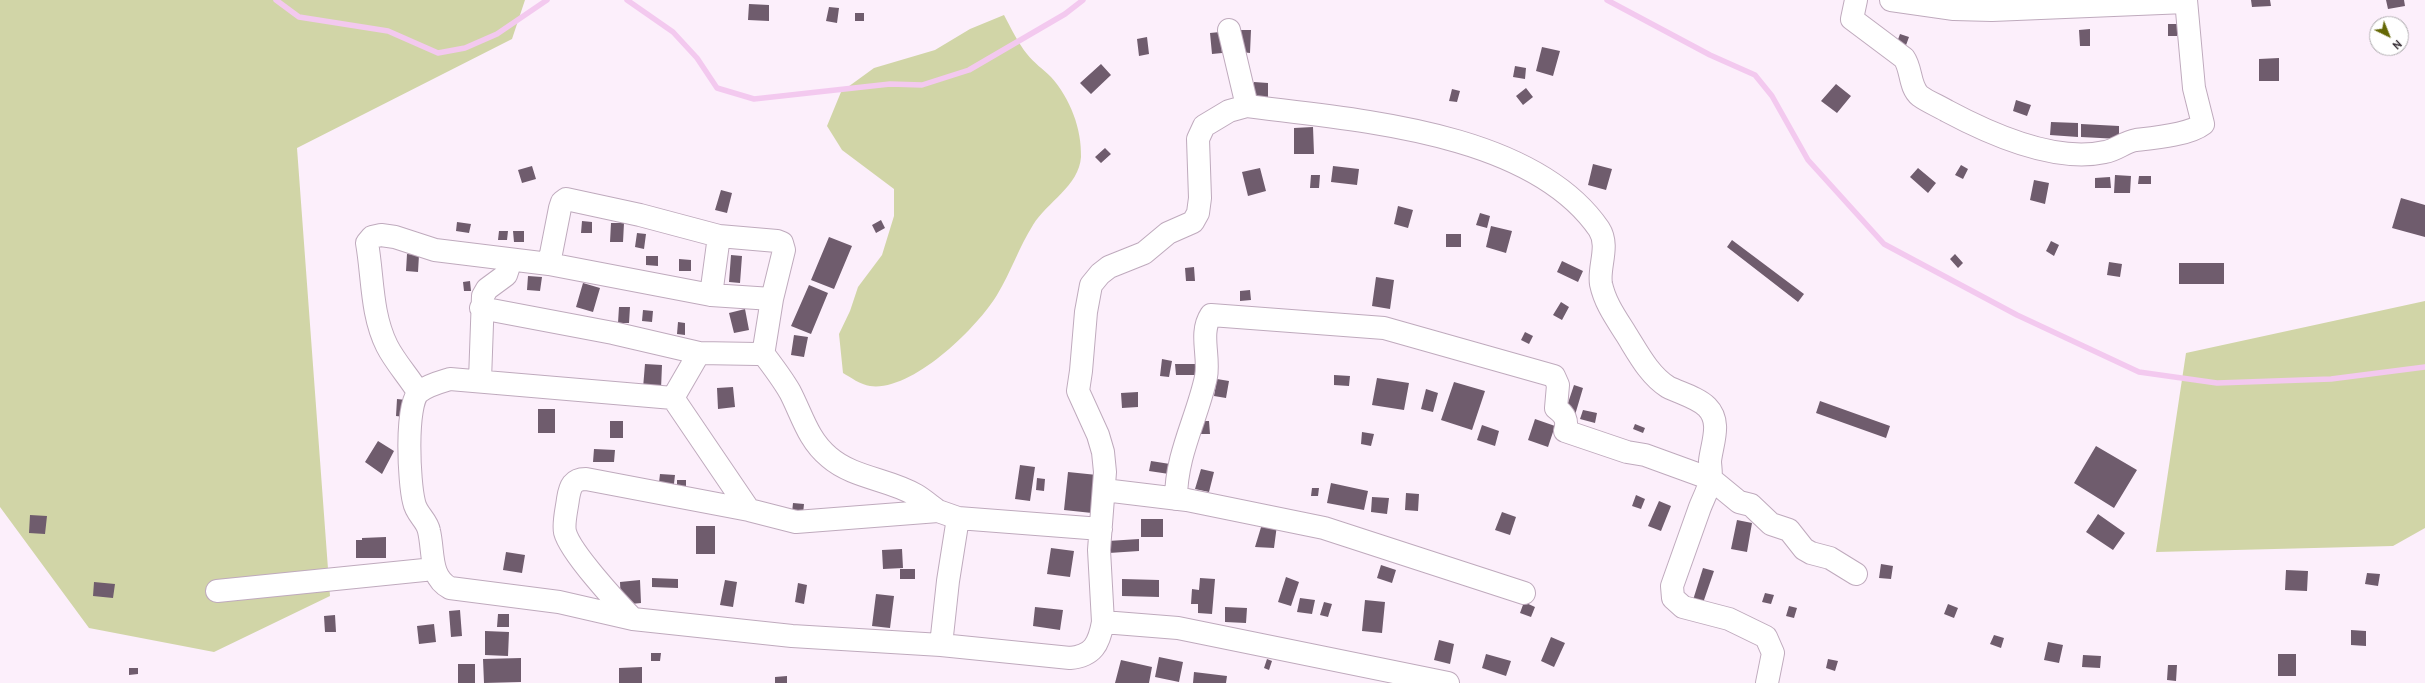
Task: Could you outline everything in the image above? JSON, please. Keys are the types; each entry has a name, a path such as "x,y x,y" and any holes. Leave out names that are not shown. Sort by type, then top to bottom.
{"street":[{"path":"1856,0 1852,19 1904,58 1909,65 1914,86 1920,96 1980,128 2038,148 2074,154 2106,152 2123,143 2181,132 2203,124 2194,88 2186,1 2047,4 1954,9 1891,0"},
{"path":"1229,30 1247,106"},
{"path":"673,398 480,380 450,379 430,385 418,392 413,403 408,444 411,487 417,512 425,520 429,530 434,569 443,584 450,588 559,602 633,619 792,636 941,645 1070,658 1088,654 1097,645 1103,622 1100,577 1101,529 1105,472 1103,452 1078,391 1082,371 1086,312 1091,286 1100,274 1109,267 1144,253 1168,233 1193,222 1198,213 1200,198 1198,139 1204,126 1229,111 1247,106 1364,122 1427,134 1491,152 1565,191 1587,214 1601,232 1604,251 1601,283 1608,304 1643,362 1666,386 1707,407 1714,418 1715,434 1711,452 1711,479 1671,592 1673,598 1684,607 1729,619 1766,637 1773,653 1767,683"},
{"path":"481,308 613,332 699,353 757,354 762,352 764,349 772,299 784,250 782,244 777,241 719,236 566,199 562,202 560,208 549,264"},
{"path":"418,392 385,340 371,291 367,243 372,237 381,235 395,237 436,250 549,264 711,295 772,299"},
{"path":"711,295 719,236"},
{"path":"480,380 481,308 483,296 487,289 502,280 511,260"},
{"path":"1176,498 1182,448 1206,376 1205,326 1212,315 1219,314 1384,328 1554,376 1558,385 1556,408 1564,415 1567,423 1565,431 1627,452 1652,457 1711,479 1739,502 1751,505 1771,524 1789,530 1804,549 1811,553 1830,558 1856,574"},
{"path":"762,352 790,393 802,422 818,447 830,459 851,471 915,494 938,511 958,518 1101,529"},
{"path":"673,398 699,353"},
{"path":"673,398 749,510"},
{"path":"633,619 620,606 570,545 565,531 568,496 572,483 577,479 586,478 749,510 796,522 938,511"},
{"path":"1104,490 1176,498 1324,528 1524,593"},
{"path":"941,645 948,581 958,518"},
{"path":"217,591 434,569"},
{"path":"1103,622 1178,628 1448,683"}],"green space":[{"path":"0,0 525,0 512,39 297,148 330,596 214,652 89,628 0,507"},
{"path":"1004,15 1024,50 1058,85 1074,114 1081,146 1079,167 1075,177 1069,185 1033,225 997,295 988,309 975,324 942,355 923,369 905,379 887,385 870,386 863,384 843,373 839,334 850,311 858,287 882,255 894,216 894,189 842,150 827,126 841,92 874,68 935,50 970,29"},
{"path":"2425,301 2425,528 2393,546 2156,552 2186,353"}],"building":[{"path":"2251,0 2270,0 2271,6 2252,7"},
{"path":"2386,0 2404,0 2405,6 2388,9"},
{"path":"749,4 769,5 769,21 748,20"},
{"path":"829,7 839,8 837,23 826,21"},
{"path":"855,13 864,13 864,21 855,21"},
{"path":"2168,24 2177,24 2177,36 2168,36"},
{"path":"2090,29 2090,46 2080,46 2079,30"},
{"path":"1241,30 1251,30 1250,53 1241,52"},
{"path":"1220,32 1222,53 1212,54 1210,33"},
{"path":"1900,34 1909,37 1905,48 1896,45"},
{"path":"1147,37 1149,54 1139,56 1137,39"},
{"path":"1542,47 1560,51 1553,76 1536,71"},
{"path":"2279,58 2279,81 2259,81 2259,59"},
{"path":"1101,64 1111,75 1091,94 1080,83"},
{"path":"1515,66 1526,68 1525,79 1513,77"},
{"path":"1254,82 1268,83 1268,99 1253,98"},
{"path":"1836,84 1851,96 1837,113 1821,101"},
{"path":"1526,88 1533,97 1523,105 1516,96"},
{"path":"1452,89 1460,91 1457,102 1449,101"},
{"path":"2016,100 2031,105 2027,116 2013,111"},
{"path":"2051,122 2078,123 2078,137 2050,135"},
{"path":"2081,124 2119,126 2119,139 2081,137"},
{"path":"1313,127 1314,154 1294,154 1294,128"},
{"path":"1105,148 1111,154 1101,163 1095,157"},
{"path":"1593,164 1612,169 1606,190 1588,185"},
{"path":"1961,165 1968,169 1963,179 1955,175"},
{"path":"532,166 536,179 522,183 518,170"},
{"path":"1333,166 1359,169 1357,185 1331,182"},
{"path":"1260,168 1266,191 1248,196 1242,172"},
{"path":"1918,168 1936,183 1928,193 1910,177"},
{"path":"1311,175 1320,175 1319,188 1310,188"},
{"path":"2115,175 2131,176 2130,193 2114,193"},
{"path":"2139,176 2151,176 2151,184 2138,184"},
{"path":"2110,177 2111,188 2095,188 2095,178"},
{"path":"2034,180 2049,183 2045,204 2030,200"},
{"path":"721,190 732,193 727,213 715,210"},
{"path":"2401,198 2425,205 2425,237 2392,228"},
{"path":"1398,206 1413,210 1408,228 1394,224"},
{"path":"1480,213 1490,216 1487,228 1476,225"},
{"path":"881,220 885,228 876,233 872,225"},
{"path":"582,221 592,222 592,233 581,233"},
{"path":"457,222 471,224 469,233 456,231"},
{"path":"611,223 624,223 623,242 610,242"},
{"path":"1491,226 1512,231 1506,253 1486,247"},
{"path":"499,231 508,231 507,240 498,240"},
{"path":"513,231 524,231 524,242 514,242"},
{"path":"637,233 646,234 644,249 635,247"},
{"path":"1446,234 1461,234 1461,247 1446,247"},
{"path":"829,237 852,246 834,289 811,280"},
{"path":"1732,240 1804,294 1798,302 1727,247"},
{"path":"2051,241 2059,245 2054,256 2046,251"},
{"path":"407,254 419,255 418,272 406,271"},
{"path":"1955,254 1963,263 1958,268 1950,259"},
{"path":"731,255 742,256 740,283 729,282"},
{"path":"646,256 658,256 658,266 646,265"},
{"path":"679,259 691,260 691,271 679,271"},
{"path":"1562,261 1583,271 1578,282 1557,272"},
{"path":"2109,262 2122,264 2120,277 2107,275"},
{"path":"2179,263 2224,263 2224,284 2179,284"},
{"path":"1194,267 1195,281 1186,281 1185,268"},
{"path":"528,276 542,277 540,291 527,290"},
{"path":"1376,277 1394,280 1390,309 1372,306"},
{"path":"470,281 471,291 464,291 463,282"},
{"path":"583,283 600,288 593,312 576,307"},
{"path":"809,285 828,293 811,334 791,326"},
{"path":"1250,290 1251,300 1240,301 1240,291"},
{"path":"1561,302 1569,307 1562,320 1553,315"},
{"path":"619,307 630,307 629,323 618,323"},
{"path":"745,309 749,330 734,333 729,313"},
{"path":"643,310 653,311 652,322 642,321"},
{"path":"678,322 685,323 685,335 677,334"},
{"path":"1525,332 1533,336 1529,344 1521,340"},
{"path":"794,335 808,337 804,357 791,355"},
{"path":"1162,359 1172,361 1169,377 1160,376"},
{"path":"645,364 662,365 661,389 643,388"},
{"path":"1175,364 1197,364 1197,375 1176,375"},
{"path":"1334,375 1350,376 1349,386 1334,385"},
{"path":"1377,378 1409,383 1404,410 1372,405"},
{"path":"1217,379 1229,381 1226,398 1214,396"},
{"path":"1454,382 1485,391 1472,430 1441,420"},
{"path":"1574,385 1583,388 1575,415 1565,412"},
{"path":"733,387 735,407 718,409 717,388"},
{"path":"1426,389 1438,393 1433,412 1421,409"},
{"path":"1138,392 1138,407 1122,408 1121,393"},
{"path":"397,399 406,400 404,417 396,416"},
{"path":"1820,401 1890,426 1886,438 1816,413"},
{"path":"538,409 555,409 555,433 538,433"},
{"path":"1583,410 1597,413 1595,423 1580,419"},
{"path":"1535,419 1555,426 1548,447 1528,440"},
{"path":"610,421 623,421 623,438 610,438"},
{"path":"1199,421 1209,421 1210,434 1200,434"},
{"path":"1635,424 1645,428 1643,433 1633,429"},
{"path":"1482,425 1499,431 1495,446 1477,440"},
{"path":"1362,432 1374,434 1371,446 1361,444"},
{"path":"378,441 394,451 382,474 365,462"},
{"path":"2096,446 2137,470 2114,508 2074,483"},
{"path":"594,449 615,450 614,462 593,462"},
{"path":"1151,461 1170,464 1169,474 1149,471"},
{"path":"1020,465 1035,467 1030,501 1015,499"},
{"path":"1201,469 1214,472 1209,492 1195,489"},
{"path":"1068,472 1097,475 1092,513 1064,510"},
{"path":"660,474 675,475 673,492 658,491"},
{"path":"1037,478 1045,479 1044,491 1036,490"},
{"path":"677,480 686,480 686,493 677,493"},
{"path":"1331,483 1368,491 1364,510 1327,503"},
{"path":"1312,488 1319,488 1318,496 1311,496"},
{"path":"1406,493 1419,494 1418,511 1405,510"},
{"path":"1636,495 1645,499 1641,509 1632,506"},
{"path":"1372,497 1389,498 1387,514 1371,512"},
{"path":"1659,501 1671,506 1661,531 1648,526"},
{"path":"793,503 804,504 803,514 792,513"},
{"path":"1502,512 1516,517 1510,535 1495,530"},
{"path":"2098,514 2125,533 2113,550 2086,532"},
{"path":"30,515 47,516 45,534 29,533"},
{"path":"1141,519 1163,519 1163,537 1141,537"},
{"path":"1737,520 1752,523 1747,552 1731,549"},
{"path":"1262,524 1277,525 1274,548 1255,547"},
{"path":"696,526 715,526 715,554 696,554"},
{"path":"386,537 386,558 356,558 356,540 362,540 362,538"},
{"path":"1139,539 1139,551 1109,553 1108,541"},
{"path":"1051,548 1074,551 1070,577 1047,574"},
{"path":"902,549 903,568 883,569 882,550"},
{"path":"506,552 525,555 522,573 503,570"},
{"path":"1881,564 1893,566 1891,579 1879,578"},
{"path":"1381,565 1396,570 1392,583 1377,578"},
{"path":"1703,568 1714,571 1703,603 1693,600"},
{"path":"900,569 915,569 915,579 900,579"},
{"path":"2286,570 2308,571 2307,591 2285,590"},
{"path":"2367,573 2380,574 2378,586 2365,584"},
{"path":"1286,577 1299,582 1291,606 1278,602"},
{"path":"652,578 678,579 678,588 652,587"},
{"path":"1200,578 1215,579 1212,614 1198,613 1198,604 1191,604 1192,589 1199,590"},
{"path":"1122,579 1159,580 1159,597 1122,596"},
{"path":"640,580 641,603 621,605 620,582"},
{"path":"725,580 737,582 733,607 720,605"},
{"path":"94,582 115,584 113,598 93,596"},
{"path":"798,583 807,585 804,604 795,602"},
{"path":"1765,593 1774,595 1771,604 1762,602"},
{"path":"876,594 894,596 890,628 872,626"},
{"path":"1300,598 1315,600 1312,614 1297,612"},
{"path":"1365,600 1385,602 1382,633 1362,631"},
{"path":"1324,602 1332,604 1328,617 1320,615"},
{"path":"1524,602 1535,607 1531,617 1520,613"},
{"path":"1948,604 1958,608 1954,618 1944,614"},
{"path":"1789,606 1797,608 1794,618 1786,616"},
{"path":"1035,607 1063,610 1060,630 1033,626"},
{"path":"1225,607 1247,608 1246,623 1225,622"},
{"path":"460,610 462,636 451,637 449,611"},
{"path":"498,614 509,614 509,627 497,627"},
{"path":"335,615 336,632 325,632 324,616"},
{"path":"434,624 436,642 419,644 417,626"},
{"path":"2351,630 2366,631 2366,646 2351,645"},
{"path":"485,631 509,632 508,656 485,655"},
{"path":"1994,635 2004,638 2001,648 1990,644"},
{"path":"1551,637 1565,643 1554,667 1541,661"},
{"path":"1439,640 1454,644 1450,664 1434,660"},
{"path":"2048,642 2063,645 2059,663 2044,660"},
{"path":"651,653 661,653 660,661 651,661"},
{"path":"1486,654 1511,661 1506,676 1482,668"},
{"path":"2278,654 2296,654 2296,676 2278,676"},
{"path":"2083,655 2101,656 2100,668 2082,667"},
{"path":"1159,657 1183,662 1179,682 1155,677"},
{"path":"521,658 521,682 484,683 483,659"},
{"path":"1267,659 1272,661 1269,670 1264,668"},
{"path":"1828,659 1838,661 1835,671 1826,668"},
{"path":"1121,660 1152,667 1149,683 1115,683"},
{"path":"458,664 475,664 475,683 458,683"},
{"path":"2168,665 2177,665 2176,681 2167,680"},
{"path":"642,667 642,683 619,683 619,668"},
{"path":"129,668 138,668 138,674 129,675"},
{"path":"1194,672 1227,676 1226,683 1193,683"},
{"path":"787,676 787,683 775,683 775,677"}],"waterway":[{"path":"276,0 299,17 388,31 438,53 465,48 497,34 547,0"},
{"path":"627,0 673,32 697,58 717,88 754,99 890,84 922,85 969,70 1065,14 1083,0"},
{"path":"1607,0 1710,55 1755,75 1772,96 1808,160 1884,244 2017,315 2139,372 2217,383 2331,379 2425,367"}]}
